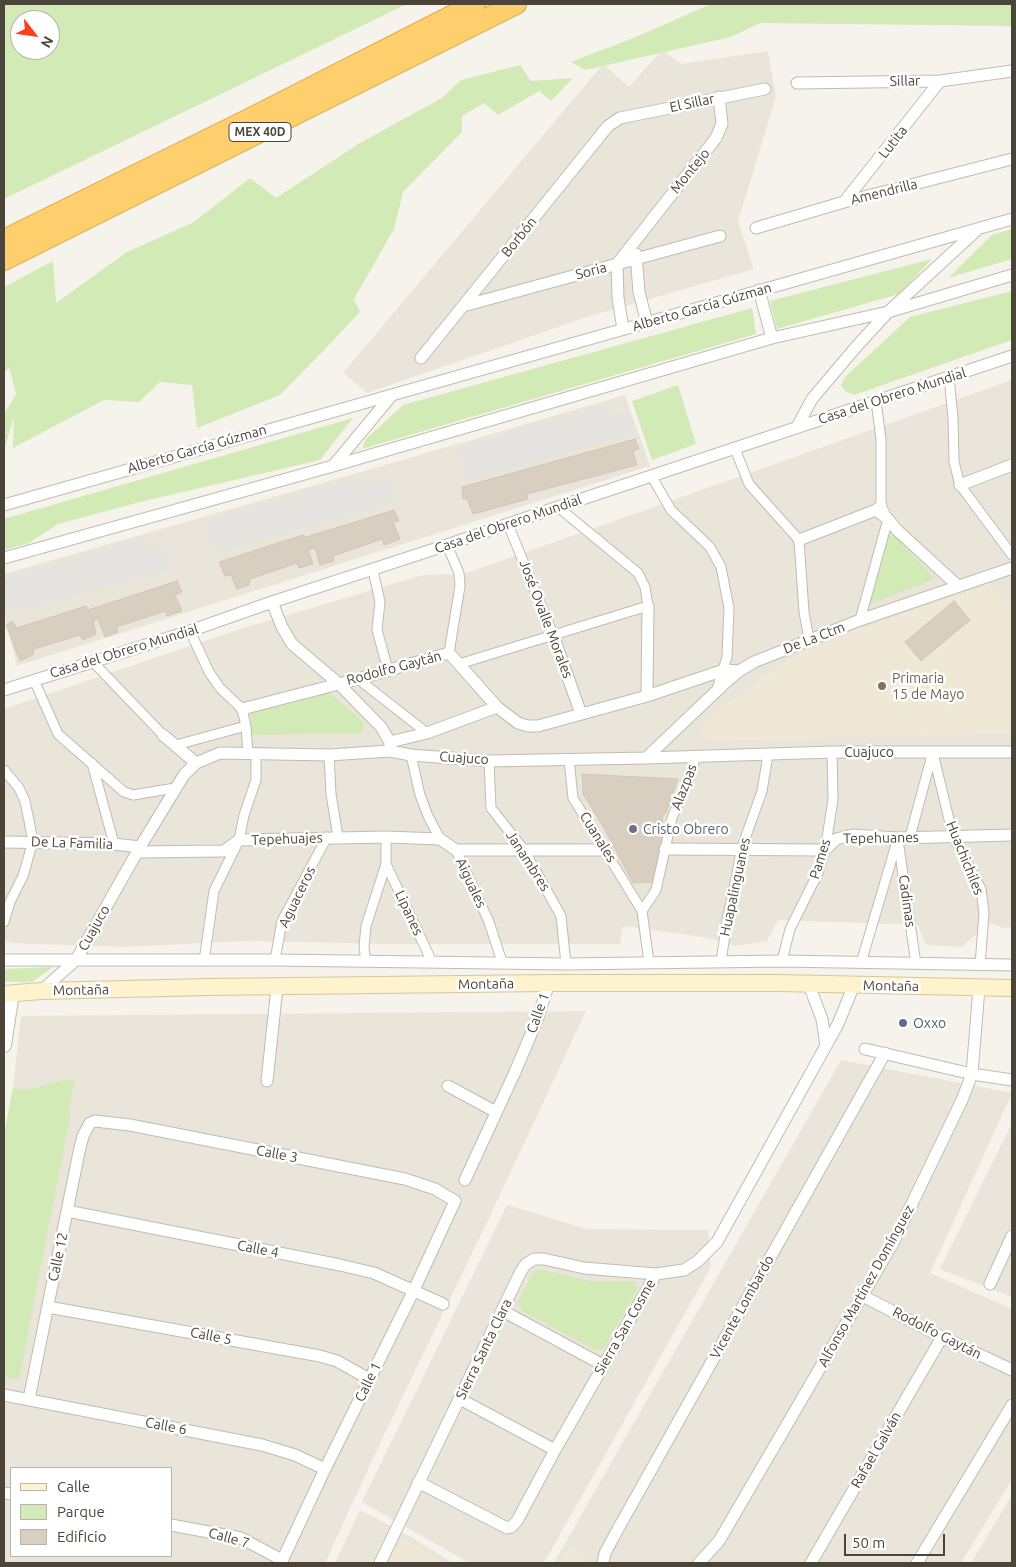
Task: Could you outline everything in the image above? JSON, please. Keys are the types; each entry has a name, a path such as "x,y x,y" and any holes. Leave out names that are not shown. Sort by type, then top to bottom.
{"highway":[{"name":"MEX 40D","path":"4,240 251,118 475,4"},
{"name":"MEX 40D","path":"4,260 516,4"}],"main road":[{"name":"Montaña","path":"8,993 207,987 550,983 778,983 1012,988"}],"street":[{"name":"Sillar","path":"797,83 940,81 1012,70"},
{"name":"Lutita","path":"844,202 940,81"},
{"name":"El Sillar","path":"620,118 765,89"},
{"name":"Montejo","path":"617,264 716,138 722,124 719,97"},
{"name":"Borbón","path":"421,358 608,126 620,118"},
{"name":"Amendrilla","path":"756,228 844,202 1012,159"},
{"name":"Alberto García Gúzman","path":"4,505 1010,218"},
{"path":"797,427 812,399 888,312 979,228"},
{"name":"Soria","path":"463,306 720,236"},
{"path":"637,237 636,260 639,292 646,323"},
{"path":"617,264 618,298 623,329"},
{"path":"4,558 333,466 772,338 888,312 1012,275"},
{"path":"759,290 772,338"},
{"name":"Casa del Obrero Mundial","path":"4,690 190,631 1012,356"},
{"path":"949,377 953,418 954,462 960,485 1012,555"},
{"path":"333,466 392,395"},
{"path":"876,401 881,439 878,508 897,530 958,586"},
{"path":"735,449 749,484 799,540 804,612 809,639"},
{"path":"960,485 1012,466"},
{"path":"652,477 671,510 710,547 721,567 729,608 727,657 717,691"},
{"path":"558,507 638,573 645,587 648,606 648,696"},
{"path":"799,540 878,508"},
{"path":"860,620 888,519"},
{"name":"José Ovalle Morales","path":"508,524 553,634 581,714"},
{"path":"448,545 459,573 460,586 449,652 497,708 518,723 538,726 648,696 724,670 738,671"},
{"name":"De La Ctm","path":"646,758 738,671 754,662 860,620 1012,568"},
{"path":"372,570 380,602 378,630 388,670"},
{"path":"272,602 282,627 292,644 338,683 381,727 390,746 497,708"},
{"name":"Rodolfo Gaytán","path":"459,664 648,606"},
{"path":"190,631 209,672 220,688 242,709 256,780 244,815 239,840 214,891 204,961"},
{"name":"Rodolfo Gaytán","path":"338,683 358,679 449,652"},
{"path":"93,662 163,735 196,763"},
{"path":"358,679 427,733"},
{"path":"34,680 58,734 124,792 133,794 175,788"},
{"path":"242,709 338,683"},
{"path":"176,746 246,726"},
{"name":"Cuajuco","path":"41,991 76,960 138,849 184,775 196,763 220,754 329,755 390,746 411,755 489,761 832,752 1012,752"},
{"name":"Pames","path":"782,961 790,929 818,873 825,850 833,800 832,752"},
{"path":"910,837 933,753"},
{"name":"Huachichiles","path":"933,753 953,836 981,889 984,913 980,965"},
{"path":"329,755 333,837"},
{"name":"Aiguales","path":"411,755 420,796 428,816 440,839 456,850 489,922 502,962"},
{"name":"Huapalinguanes","path":"722,962 727,920 741,850 762,791 768,755"},
{"name":"Alazpas","path":"642,911 656,890 672,818 689,779 696,756"},
{"name":"Cuanales","path":"569,759 573,798 642,911"},
{"name":"Janambres","path":"489,761 491,808 524,850 561,916 566,964"},
{"path":"92,763 114,844"},
{"path":"4,770 19,788 26,801 33,841 23,876 10,902 4,922"},
{"name":"Tepehuanes","path":"665,849 825,850 836,839 852,836 898,838 1012,835"},
{"name":"Tepehuajes","path":"138,849 224,851 239,840 333,837 440,839"},
{"name":"Aguaceros","path":"274,960 282,921 333,837"},
{"name":"Lipanes","path":"366,962 364,947 366,926 386,864 386,837"},
{"path":"861,963 898,838"},
{"name":"Cadimas","path":"898,838 916,964"},
{"name":"De La Familia","path":"4,842 33,841 114,844 138,849"},
{"path":"456,850 606,850"},
{"name":"Lipanes","path":"386,864 432,962"},
{"path":"642,911 649,962"},
{"path":"4,960 76,960"},
{"name":"Montaña","path":"76,960 274,960 566,964 782,961 1012,965"},
{"path":"778,983 782,961"},
{"path":"596,983 597,963"},
{"name":"Calle 1","path":"465,1180 537,1020 550,983"},
{"path":"809,985 822,1019 826,1046"},
{"name":"Sierra San Cosme","path":"418,1482 507,1528 517,1521 603,1365 656,1274 684,1270 698,1262 717,1242 838,1024 854,986"},
{"path":"267,1082 277,987"},
{"name":"Alfonso Martínez Domínguez","path":"699,1563 718,1541 893,1243 962,1100 972,1074 979,988"},
{"name":"Montaña","path":"4,1044 8,993"},
{"path":"865,1048 972,1074 1012,1080"},
{"name":"Vicente Lombardo","path":"603,1563 605,1553 618,1529 884,1053"},
{"path":"448,1086 496,1112"},
{"name":"Calle 3","path":"95,1121 130,1125 404,1179 435,1189 455,1202"},
{"name":"Calle 12","path":"29,1399 83,1136 90,1123 95,1121"},
{"name":"Calle 1","path":"282,1562 325,1469 413,1292 455,1202"},
{"name":"Calle 4","path":"67,1211 374,1273 443,1304"},
{"path":"990,1284 1012,1236"},
{"name":"Sierra Santa Clara","path":"380,1563 526,1264 534,1259 544,1258 584,1268 656,1274"},
{"name":"Rodolfo Gaytán","path":"863,1296 942,1337 1012,1370"},
{"name":"Calle 5","path":"48,1307 320,1356 336,1361 369,1379"},
{"path":"503,1311 603,1365"},
{"name":"Rafael Galván","path":"810,1563 942,1337"},
{"name":"Calle 6","path":"4,1394 262,1445 295,1455 325,1469"},
{"path":"460,1399 556,1450"},
{"path":"917,1563 1012,1405"},
{"name":"Calle 7","path":"172,1525 241,1538 282,1562"}],"shaded area":[{"path":"662,50 681,64 768,51 776,97 738,221 754,269 587,317 367,393 343,373 603,64 629,87"},
{"path":"1012,380 1012,927 1003,928 989,922 962,947 926,945 918,925 778,920 767,941 736,946 703,937 623,926 620,944 392,944 244,941 124,947 10,943 4,940 4,709 240,629 423,575 464,574"},
{"path":"625,395 650,466 17,666 4,613 4,574"},
{"path":"603,406 607,417 629,412 634,432 469,481 458,449"},
{"path":"361,477 365,484 386,479 393,502 215,552 208,522"},
{"path":"143,539 149,550 164,547 171,568 9,612 4,599 4,580"},
{"name":"Primaria 15 de Mayo","path":"991,584 1012,607 1012,733 713,741 703,736 700,729 708,717 795,655 867,626"},
{"path":"586,1011 325,1563 4,1563 4,1136 13,1087 21,1016"},
{"path":"841,1060 1012,1093 930,1273 1012,1309 1012,1479 961,1563 554,1563"},
{"path":"1012,1123 1012,1297 940,1269"},
{"path":"507,1205 587,1229 708,1230 711,1267 544,1563 469,1563 362,1502"},
{"path":"1012,1495 1012,1563 971,1563"},
{"path":"360,1510 411,1537 453,1563 335,1563"},
{"path":"402,1538 445,1563 390,1563"},
{"path":"570,1547 585,1555 584,1563 561,1563"}],"green space":[{"path":"4,4 407,4 4,199"},
{"path":"711,4 1012,4 1012,26 760,23 731,37 585,70 571,62 636,37"},
{"path":"520,65 531,81 573,78 551,101 539,91 498,115 484,103 462,116 462,132 403,192 394,229 354,299 360,312 280,395 197,428 192,385 160,382 139,402 104,400 13,448 14,417 4,450 4,414 16,394 9,367 4,373 4,287 53,261 56,303 127,252 194,222 250,178 276,198 360,143 442,98 461,80"},
{"path":"1012,229 1012,259 948,278 992,235"},
{"path":"932,259 899,294 777,329 770,301"},
{"path":"1012,291 1012,340 854,395 845,391 841,385 845,377 910,317"},
{"path":"752,308 756,334 362,449 366,439 403,405"},
{"path":"678,385 696,444 652,460 632,401"},
{"path":"353,418 320,460 140,502 58,524 29,543 4,550 4,519"},
{"path":"884,534 894,535 935,579 870,604"},
{"path":"325,689 364,724 360,733 250,735 251,711"},
{"path":"53,967 32,982 4,982 4,969"},
{"path":"64,1080 75,1080 69,1106 70,1117 19,1380 4,1377 4,1136 13,1087 23,1091"},
{"path":"540,1269 589,1281 635,1281 637,1289 603,1349 595,1350 522,1311 518,1301 534,1271"}],"building":[{"path":"635,439 639,449 633,451 637,465 527,494 528,499 473,514 467,499 463,499 462,487"},
{"path":"394,510 399,521 393,522 400,539 384,545 382,539 333,556 334,561 320,565 315,548 308,550 313,564 299,568 297,563 250,579 249,585 237,589 231,575 225,576 219,562 303,535 306,537"},
{"path":"177,581 182,592 175,595 182,611 167,616 166,611 116,627 118,632 105,637 98,619 93,621 96,634 83,640 80,635 34,649 33,655 20,661 6,625 12,621 17,628 86,606 88,610"},
{"path":"954,601 970,620 921,661 905,642"},
{"name":"Cristo Obrero","path":"582,774 678,779 666,813 663,815 661,831 664,834 654,882 633,883 604,828 583,794"}],"place":[{"name":"Primaria 15 de Mayo","path":"882,686"},
{"name":"Cristo Obrero","path":"633,829"},
{"name":"Oxxo","path":"903,1023"}]}
